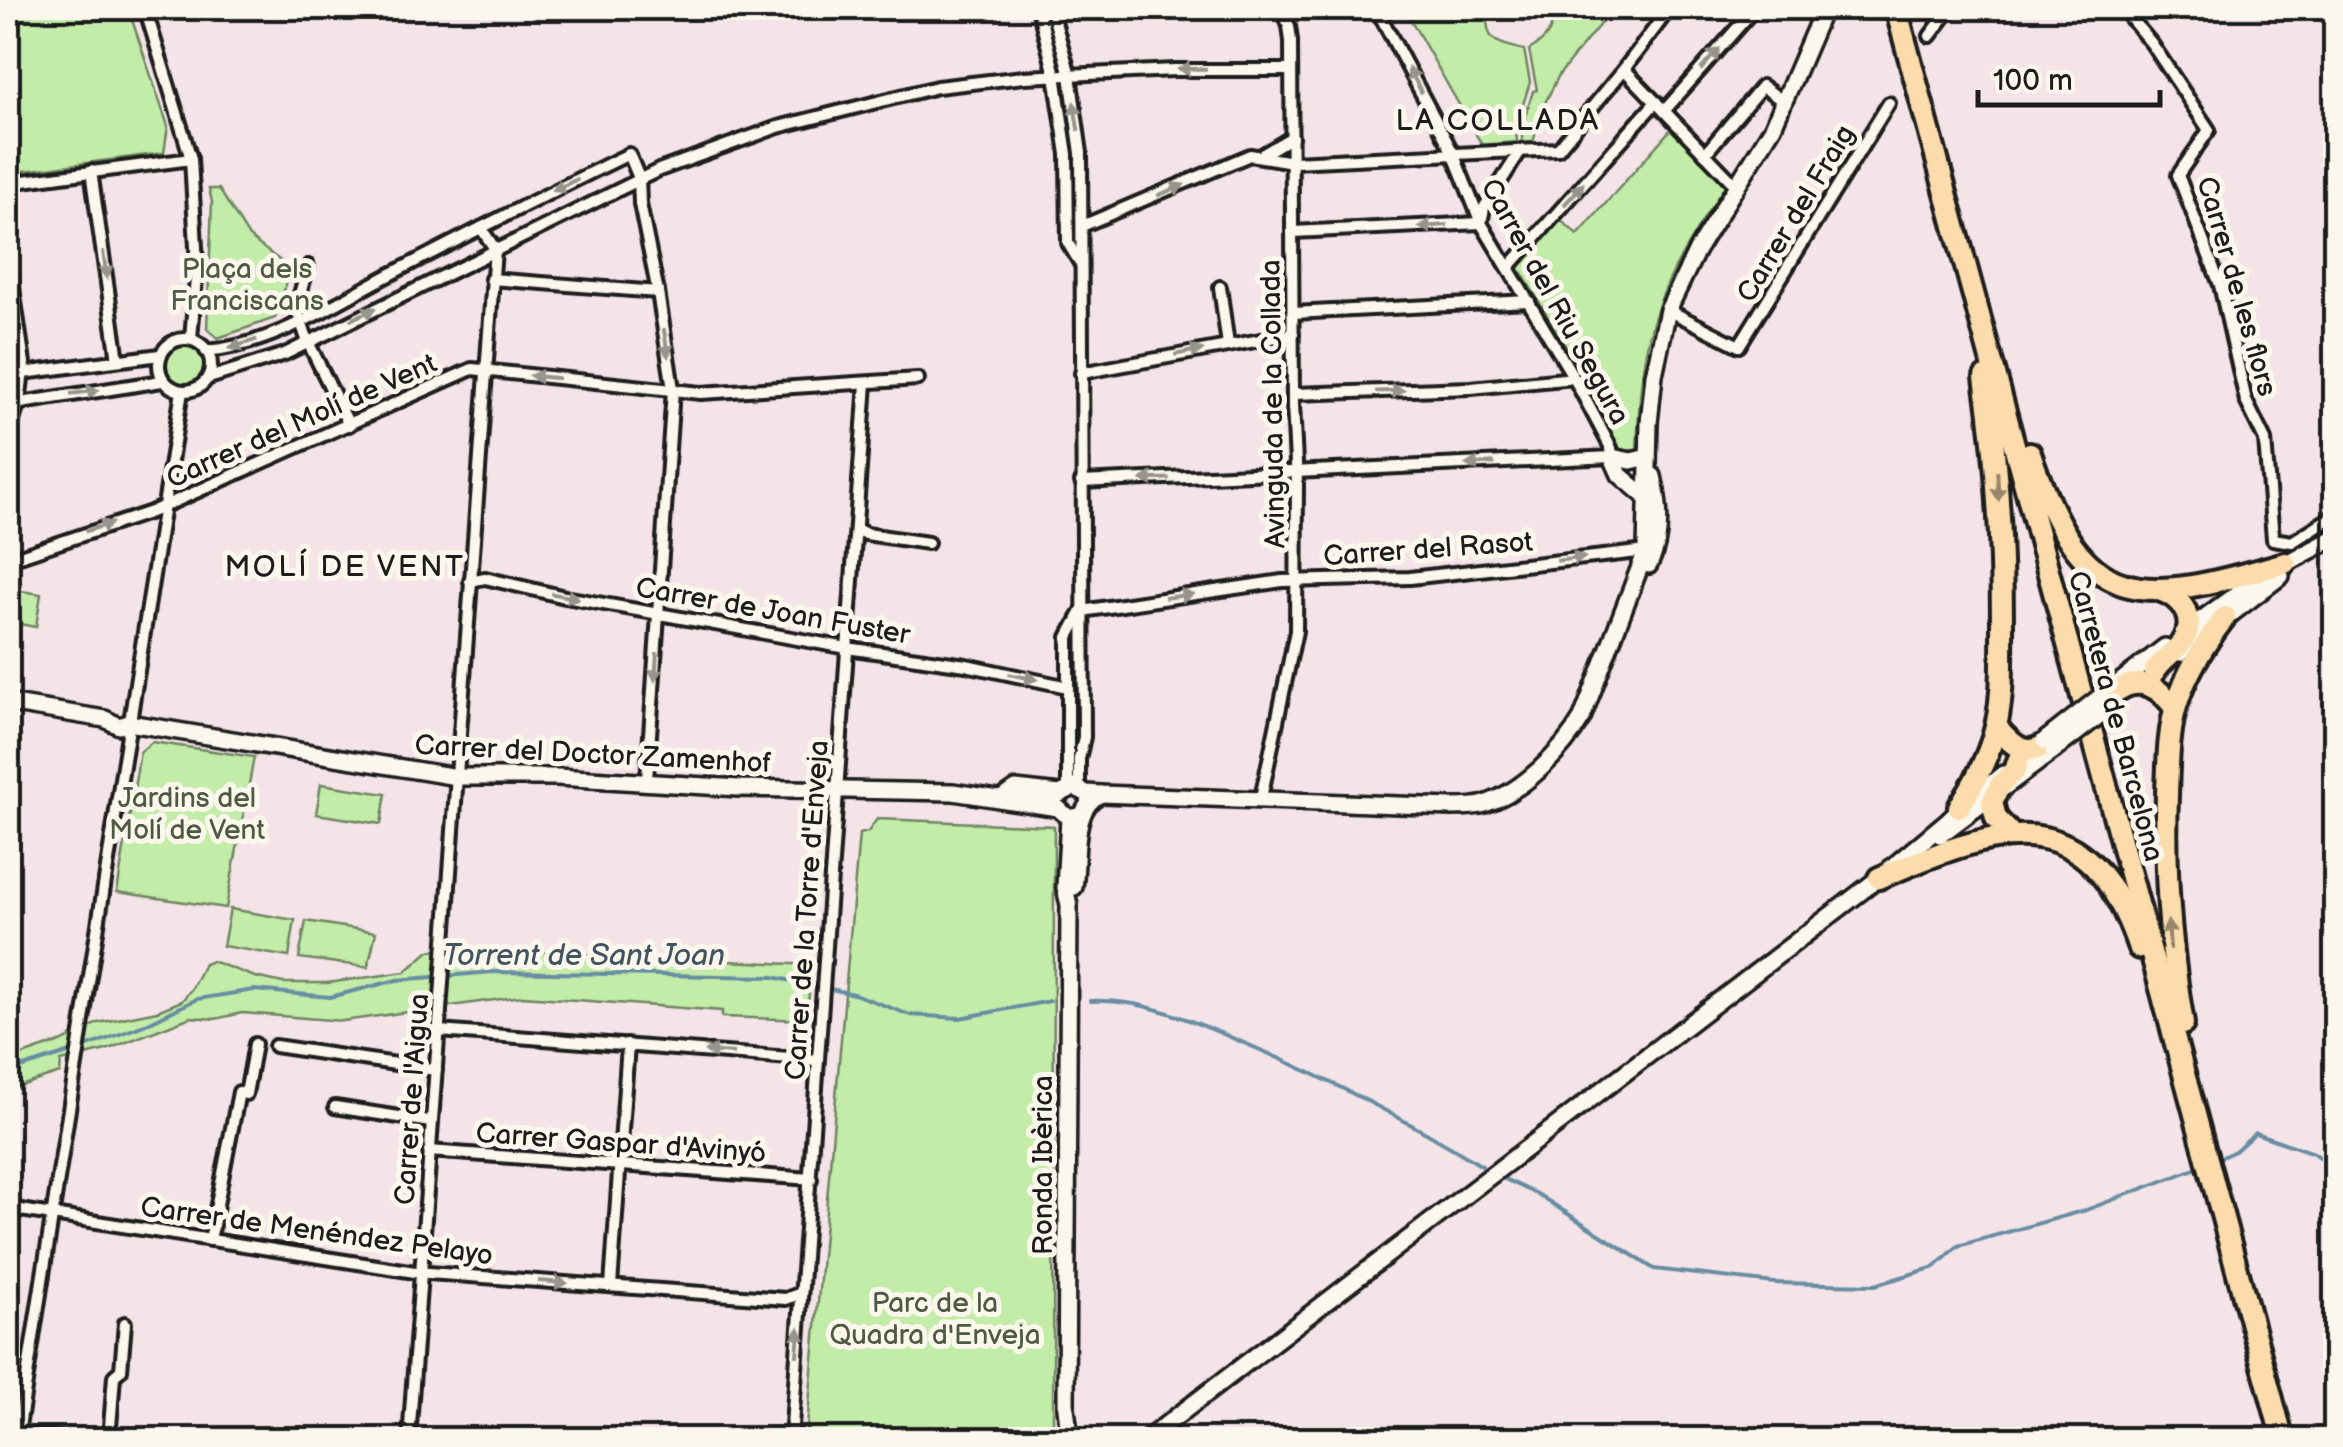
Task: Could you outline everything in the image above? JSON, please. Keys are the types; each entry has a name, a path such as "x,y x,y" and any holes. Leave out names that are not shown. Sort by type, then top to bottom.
{"highway":[{"name":"Carretera de Barcelona","path":"1896,8 2283,1440"},
{"path":"1972,286 2038,477 2067,540 2087,564 2136,589 2159,590 2285,563"},
{"path":"1959,808 1986,759 1996,726 2002,642 1996,443 1972,286"},
{"path":"2103,700 2146,679 2162,658 2182,643 2189,629 2187,613 2181,603 2159,590"},
{"path":"2204,1143 2168,919 2167,783 2175,708 2196,659 2225,616"},
{"path":"2146,679 2175,708"},
{"path":"1996,726 2007,740 2036,751 2062,734 2081,730"},
{"path":"2011,834 1996,818 1992,802 2036,751"},
{"path":"1879,878 1934,855 2011,834 2068,846 2093,863 2108,880 2138,944 2204,1143"}],"street":[{"path":"145,8 191,159 198,264 191,339"},
{"path":"1038,8 1055,75 1067,154 1068,244 1078,255 1083,274"},
{"path":"1052,8 1070,75 1081,153 1084,737 1076,800"},
{"name":"Avinguda de la Collada","path":"1261,798 1296,631 1293,162 1289,26 1282,8"},
{"name":"Carrer del Riu Segura","path":"1376,8 1453,153 1481,223 1574,378 1611,448 1612,457"},
{"path":"1082,226 1250,155 1293,162 1558,148 1670,8"},
{"path":"1508,267 1755,8"},
{"path":"1076,800 1261,798 1452,807 1486,804 1526,780 1571,736 1652,550 1648,457 1654,375 1668,310 1697,250 1774,127 1824,8"},
{"path":"1930,36 1951,8"},
{"name":"Carrer de les flors","path":"2122,8 2152,44 2209,130 2178,175 2220,285 2246,402 2265,440 2273,539 2292,542 2336,514"},
{"path":"1624,69 1737,186"},
{"path":"13,404 162,381 182,391 197,388 209,378 285,354 639,178 778,127 850,108 937,88 1055,75 1289,70"},
{"path":"1705,154 1762,86 1784,102"},
{"name":"Carrer del Fraig","path":"1668,310 1740,346 1889,103"},
{"path":"1260,156 1292,137"},
{"path":"1293,232 1481,223 1484,208 1521,150"},
{"path":"206,350 228,349 283,330 629,154 639,178 640,204 673,389 647,780"},
{"path":"8,183 191,159"},
{"path":"92,171 118,360"},
{"path":"482,228 495,249"},
{"name":"Carrer de l'Aigua","path":"409,1440 495,249"},
{"path":"8,254 24,364 8,436"},
{"path":"308,266 296,308 308,342 349,425"},
{"path":"491,279 658,292"},
{"path":"1220,286 1228,344"},
{"path":"1293,313 1529,301"},
{"path":"1081,373 1293,334"},
{"path":"8,375 160,355 172,342 191,339 206,350 211,361 209,378"},
{"path":"160,355 162,381"},
{"name":"Carrer del Molí de Vent","path":"8,560 162,507 472,368 701,393 918,379"},
{"path":"1293,394 1471,388 1574,378"},
{"name":"Carrer de la Torre d'Enveja","path":"791,1440 866,383"},
{"path":"89,1440 14,1436 54,1216 182,391"},
{"path":"1081,482 1612,457 1631,461 1648,457"},
{"path":"1612,457 1620,475 1652,502"},
{"path":"856,529 928,543"},
{"path":"1146,1440 1879,878 1959,808 2103,700 2189,629 2285,563 2330,541"},
{"path":"2146,679 2330,541"},
{"name":"Carrer del Rasot","path":"1082,610 1282,581 1410,578 1652,550"},
{"name":"Carrer de Joan Fuster","path":"470,581 484,578 1068,687"},
{"path":"1076,800 1068,637 1082,610"},
{"path":"2081,730 2103,700"},
{"name":"Carrer del Doctor Zamenhof","path":"8,703 105,719 118,726 129,723 456,777 647,780 739,788 955,792 1003,798 1016,789 1076,800"},
{"path":"1904,858 1995,795 2036,751"},
{"name":"Ronda Ibèrica","path":"1072,1435 1065,888 1076,800"},
{"path":"439,1031 816,1060"},
{"path":"210,1240 239,1092 246,1094 255,1044"},
{"path":"611,1286 628,1045"},
{"path":"274,1046 436,1070"},
{"path":"335,1107 431,1122"},
{"name":"Carrer Gaspar d'Avinyó","path":"428,1152 811,1179"},
{"name":"Carrer de Menéndez Pelayo","path":"8,1208 421,1273 786,1299 801,1293"},
{"path":"109,1440 114,1376 122,1370 126,1323"}],"green space":[{"path":"8,8 128,8 168,126 164,153 8,173"},
{"path":"1404,8 1490,8 1488,27 1494,39 1524,50 1530,82 1516,127 1517,142 1482,145"},
{"path":"1613,8 1559,75 1532,129 1536,132 1533,142 1522,143 1522,128 1533,91 1537,90 1529,50 1548,34 1552,11"},
{"path":"1671,129 1727,183 1692,237 1663,294 1644,363 1637,450 1621,451 1579,369 1517,265 1558,218 1578,235"},
{"name":"Plaça dels Franciscans","path":"209,189 219,189 249,237 291,269 275,318 218,338 207,329 212,202"},
{"path":"186,346 199,352 205,365 199,378 186,384 173,378 167,365 173,352"},
{"path":"8,589 41,594 36,627 8,622"},
{"name":"Jardins del Molí de Vent","path":"152,742 254,757 226,908 117,892 140,752"},
{"path":"321,784 386,794 381,824 316,814"},
{"name":"Parc de la Quadra d'Enveja","path":"877,819 1054,826 1053,1439 806,1439 859,834 868,832"},
{"path":"230,909 295,920 289,957 223,946"},
{"path":"306,921 376,932 368,967 299,958"},
{"path":"457,948 811,965 807,1020 722,1017 722,1011 523,996 343,1021 242,1013 215,1019 191,1017 106,1050 61,1061 60,1073 8,1090 8,1060 63,1041 98,1023 157,1011 182,1001 204,964 212,961 283,983 327,983 405,972 429,951"}],"waterway":[{"name":"Torrent de Sant Joan","path":"83,1048 197,999 254,990 330,997 397,980 493,972 773,977 854,994 910,1015 960,1018 1050,1001"},
{"name":"Torrent de Sant Joan","path":"1090,1001 1146,1007 1220,1032 1362,1098 1482,1166"},
{"name":"Torrent de Sant Joan","path":"8,1072 74,1051"},
{"name":"Torrent de Sant Joan","path":"2213,1161 2235,1151 2255,1133 2314,1153 2336,1169"},
{"name":"Torrent de Sant Joan","path":"1500,1177 1537,1194 1654,1269 1774,1283 1875,1285 1935,1267 1958,1246 2086,1210 2200,1167"}],"district":[{"name":"LA COLLADA","path":"1498,120"},
{"name":"MOLÍ DE VENT","path":"345,566"}]}
